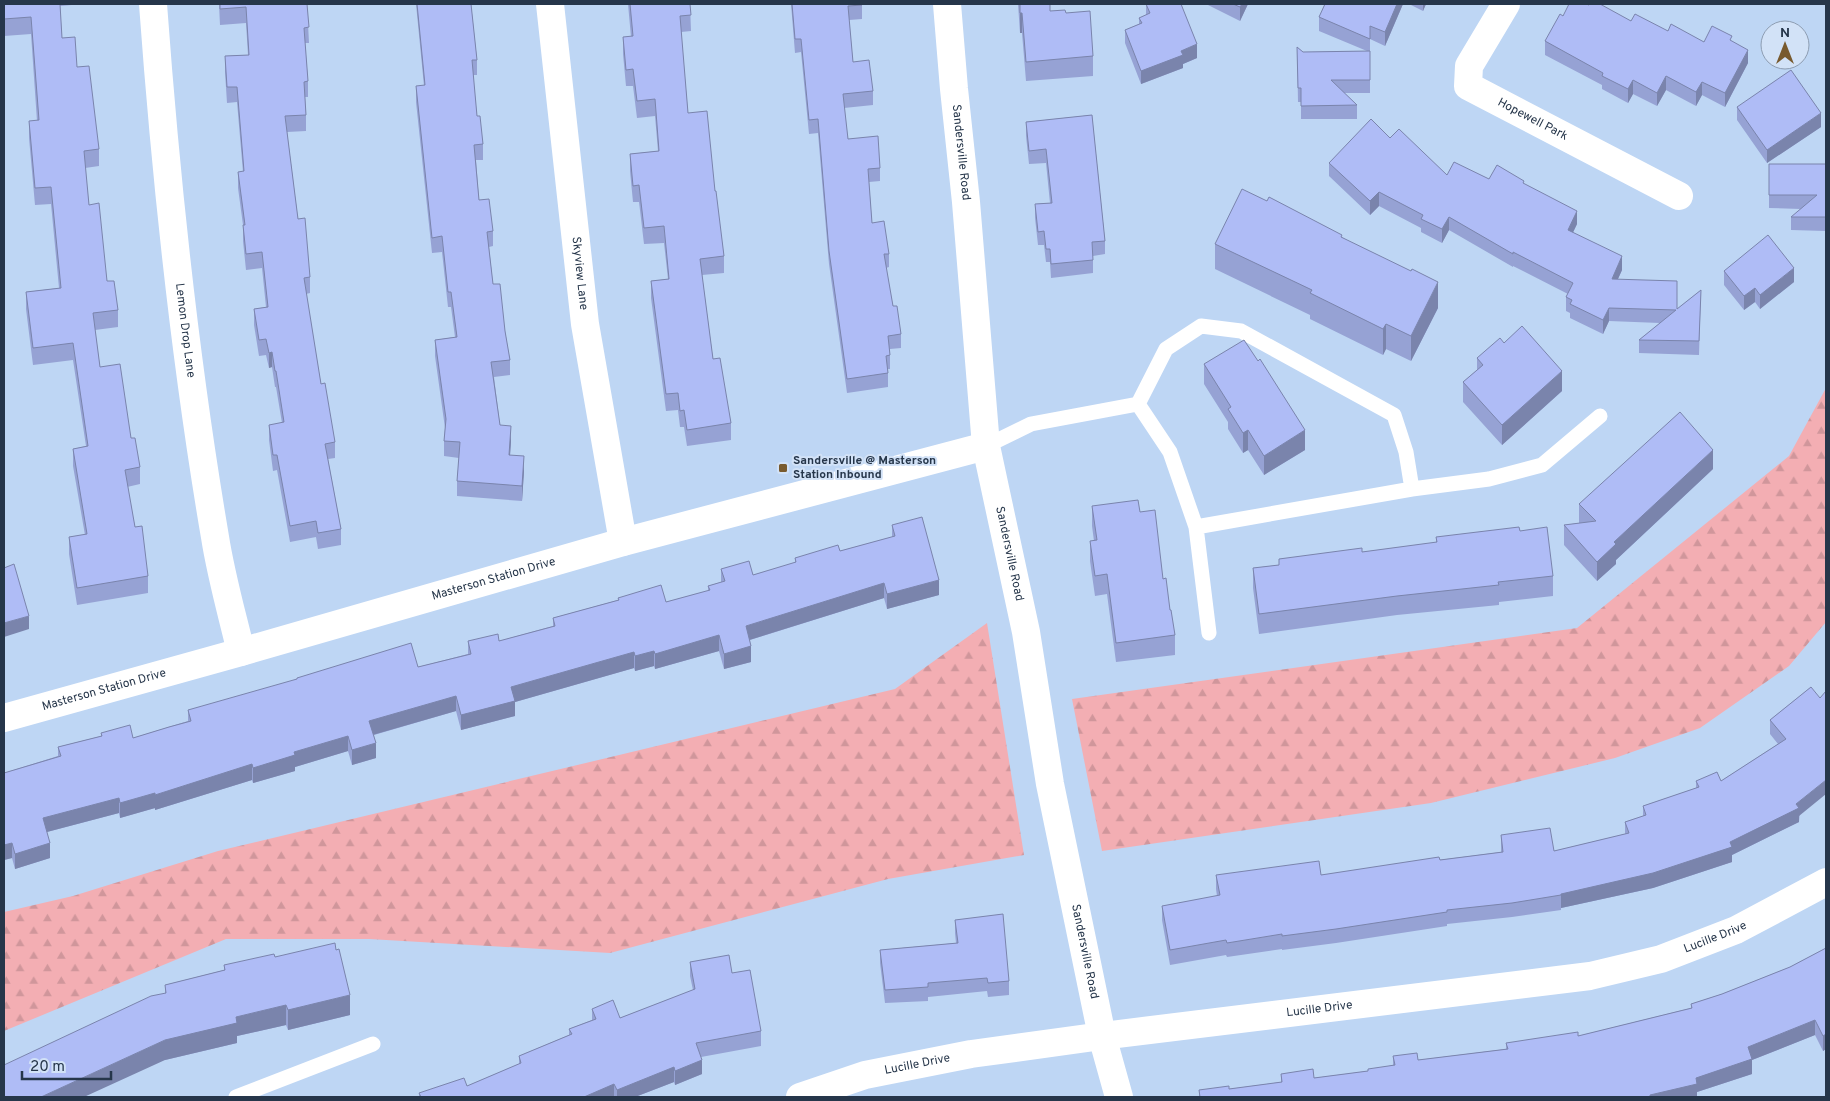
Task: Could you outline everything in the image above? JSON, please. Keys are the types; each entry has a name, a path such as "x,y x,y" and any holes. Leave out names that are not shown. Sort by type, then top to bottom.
{"street":[{"name":"Lemon Drop Lane","path":"153,4 169,192 189,364 215,539 241,652"},
{"name":"Skyview Lane","path":"550,4 585,324 623,542"},
{"name":"Sandersville Road","path":"947,4 966,202 986,446 1026,632 1050,784 1102,1036 1120,1097"},
{"name":"Hopewell Park","path":"1506,4 1469,66 1468,86 1679,196"},
{"name":"Masterson Station Drive","path":"4,718 623,542 986,446"},
{"name":"Lucille Drive","path":"800,1097 865,1075 971,1054 1590,976 1661,959 1736,930 1826,882"}],"lane":[{"path":"1138,404 1166,349 1201,326 1241,331 1394,415 1406,452 1412,489"},
{"path":"986,446 1031,424 1138,404"},
{"path":"1138,404 1170,452 1196,527 1209,633"},
{"path":"1196,527 1412,489 1489,479 1542,465 1600,416"},
{"path":"236,1097 373,1044"}],"green space":[{"path":"1826,388 1826,622 1789,666 1700,728 1615,758 1431,803 1102,851 1072,699 1577,628 1789,456"},
{"path":"987,623 1024,855 888,879 610,953 369,939 226,939 4,1031 4,912 73,896 218,851 895,689"}],"building":[{"path":"4,4 60,4 62,38 75,37 77,67 89,66 99,149 84,151 89,205 99,203 107,281 114,281 118,310 93,313 100,367 120,364 131,438 135,438 140,467 125,470 135,527 142,526 148,576 77,588 69,537 87,534 73,449 88,446 73,343 33,348 26,292 61,288 51,187 35,188 29,121 39,120 31,17 4,19"},
{"path":"220,4 307,4 309,27 304,28 308,81 304,82 306,115 285,116 298,219 305,218 310,277 304,278 321,384 325,383 335,442 325,444 341,529 318,533 316,521 290,526 277,455 273,455 269,425 284,422 272,352 269,353 266,339 259,340 254,309 268,307 262,252 246,254 243,225 245,225 238,172 244,171 237,87 227,87 225,56 249,55 246,7 220,9"},
{"path":"417,4 471,4 477,60 472,60 477,116 480,116 483,144 474,145 479,200 489,199 493,231 487,232 493,284 500,284 510,360 491,362 500,425 511,426 509,455 524,456 522,486 457,481 460,442 444,441 446,419 435,340 457,337 451,292 448,292 442,236 432,238 416,86 425,85"},
{"path":"630,4 690,4 691,15 680,16 688,113 707,111 724,256 700,259 713,359 720,358 731,423 687,430 684,410 680,411 678,393 666,394 651,281 669,279 664,226 644,228 639,185 633,186 630,154 659,151 655,99 637,101 633,69 626,70 623,37 633,36"},
{"path":"792,4 862,4 848,6 853,62 869,60 873,91 843,94 848,139 878,136 880,168 868,169 872,223 884,221 889,254 884,254 893,306 897,306 901,334 888,336 890,355 886,356 888,373 847,379 829,251 818,119 809,120 801,39 795,39"},
{"path":"1020,4 1050,4 1050,11 1065,10 1066,13 1090,11 1093,56 1026,62"},
{"path":"1146,4 1181,4 1197,44 1181,51 1183,55 1141,71 1125,30 1142,23 1139,18 1150,13"},
{"path":"1325,4 1397,4 1385,32 1370,26 1370,39 1319,17"},
{"path":"1569,4 1600,4 1631,21 1635,14 1668,31 1671,24 1704,42 1712,26 1732,36 1730,40 1748,50 1725,93 1702,82 1696,92 1666,76 1657,93 1633,80 1628,89 1602,76 1603,73 1545,41 1560,14 1563,16"},
{"path":"1297,47 1303,52 1370,51 1370,80 1331,80 1357,105 1301,106 1301,88 1298,88"},
{"path":"1791,70 1821,113 1767,150 1737,107"},
{"path":"1092,115 1105,241 1092,242 1093,260 1051,264 1050,249 1046,249 1044,231 1038,232 1035,204 1052,203 1046,149 1029,151 1026,122"},
{"path":"1371,119 1390,138 1399,129 1447,175 1454,162 1489,179 1497,165 1524,181 1523,183 1577,211 1568,230 1622,256 1612,279 1677,281 1677,309 1701,290 1699,341 1639,340 1676,310 1609,308 1603,320 1570,304 1572,300 1566,297 1573,283 1513,252 1513,254 1449,217 1442,229 1421,219 1423,215 1379,192 1370,201 1329,163"},
{"path":"1769,164 1826,164 1826,217 1791,217 1817,195 1769,195"},
{"path":"1242,189 1267,201 1269,197 1342,235 1341,237 1438,282 1411,336 1386,324 1383,329 1310,293 1312,290 1215,244"},
{"path":"1768,235 1794,268 1760,295 1755,288 1744,296 1724,271"},
{"path":"1522,326 1562,371 1502,425 1463,382 1483,365 1477,358 1500,338 1504,343"},
{"path":"1244,340 1258,361 1260,359 1305,430 1264,456 1248,430 1243,433 1228,409 1231,407 1204,364"},
{"path":"1680,412 1713,450 1614,542 1616,544 1597,562 1564,525 1596,521 1579,504"},
{"path":"1138,500 1140,512 1155,510 1163,579 1166,578 1175,635 1116,643 1107,574 1095,576 1090,541 1097,540 1092,506"},
{"path":"922,517 939,580 887,594 884,583 746,626 751,646 724,654 719,635 655,654 654,651 635,656 634,652 511,687 515,701 461,715 456,696 369,721 376,743 352,750 348,736 294,752 295,755 253,768 252,764 155,795 155,793 120,803 119,798 43,818 50,843 15,854 12,843 4,845 4,773 61,756 58,747 102,736 101,733 130,725 133,738 191,721 188,710 297,679 411,643 418,667 471,654 468,641 498,634 499,641 555,626 553,618 619,600 618,598 661,585 666,602 710,590 708,586 725,581 721,569 749,561 753,575 796,562 795,558 838,545 840,551 895,536 892,525"},
{"path":"1519,527 1520,531 1547,527 1553,576 1498,582 1499,585 1259,614 1253,568 1279,565 1279,559 1362,548 1362,552 1437,542 1436,537"},
{"path":"14,564 29,616 4,623 4,568"},
{"path":"1811,687 1820,698 1826,691 1826,780 1796,804 1799,808 1730,842 1732,847 1653,873 1561,895 1512,903 1447,910 1447,912 1336,929 1282,936 1282,934 1227,943 1226,940 1170,950 1162,906 1220,895 1216,875 1319,861 1321,875 1439,857 1440,860 1503,852 1501,835 1550,828 1554,851 1629,833 1625,822 1646,815 1643,806 1699,787 1696,781 1717,772 1721,781 1786,739 1770,720"},
{"path":"1003,914 1009,981 988,983 987,978 928,983 928,987 885,990 880,950 958,943 955,920"},
{"path":"335,943 336,950 339,949 350,995 288,1010 286,1005 236,1017 237,1023 165,1040 41,1097 4,1097 4,1065 151,996 166,993 165,985 225,970 224,965 274,954 275,957"},
{"path":"1826,948 1826,1034 1823,1036 1815,1020 1748,1047 1752,1059 1696,1078 1697,1084 1650,1095 1650,1097 1200,1097 1199,1090 1229,1086 1229,1089 1282,1082 1281,1074 1313,1069 1314,1078 1368,1071 1368,1069 1395,1065 1393,1056 1417,1053 1418,1060 1508,1049 1506,1043 1578,1032 1578,1036 1692,1008 1691,1004 1790,967"},
{"path":"729,955 732,973 750,970 761,1031 696,1043 702,1060 675,1071 674,1067 617,1090 614,1084 584,1097 421,1097 419,1093 464,1078 467,1086 521,1063 519,1056 572,1034 569,1029 596,1019 592,1009 613,1000 620,1018 695,989 690,962"}],"place":[{"name":"Sandersville @ Masterson Station Inbound","path":"783,468"}]}
